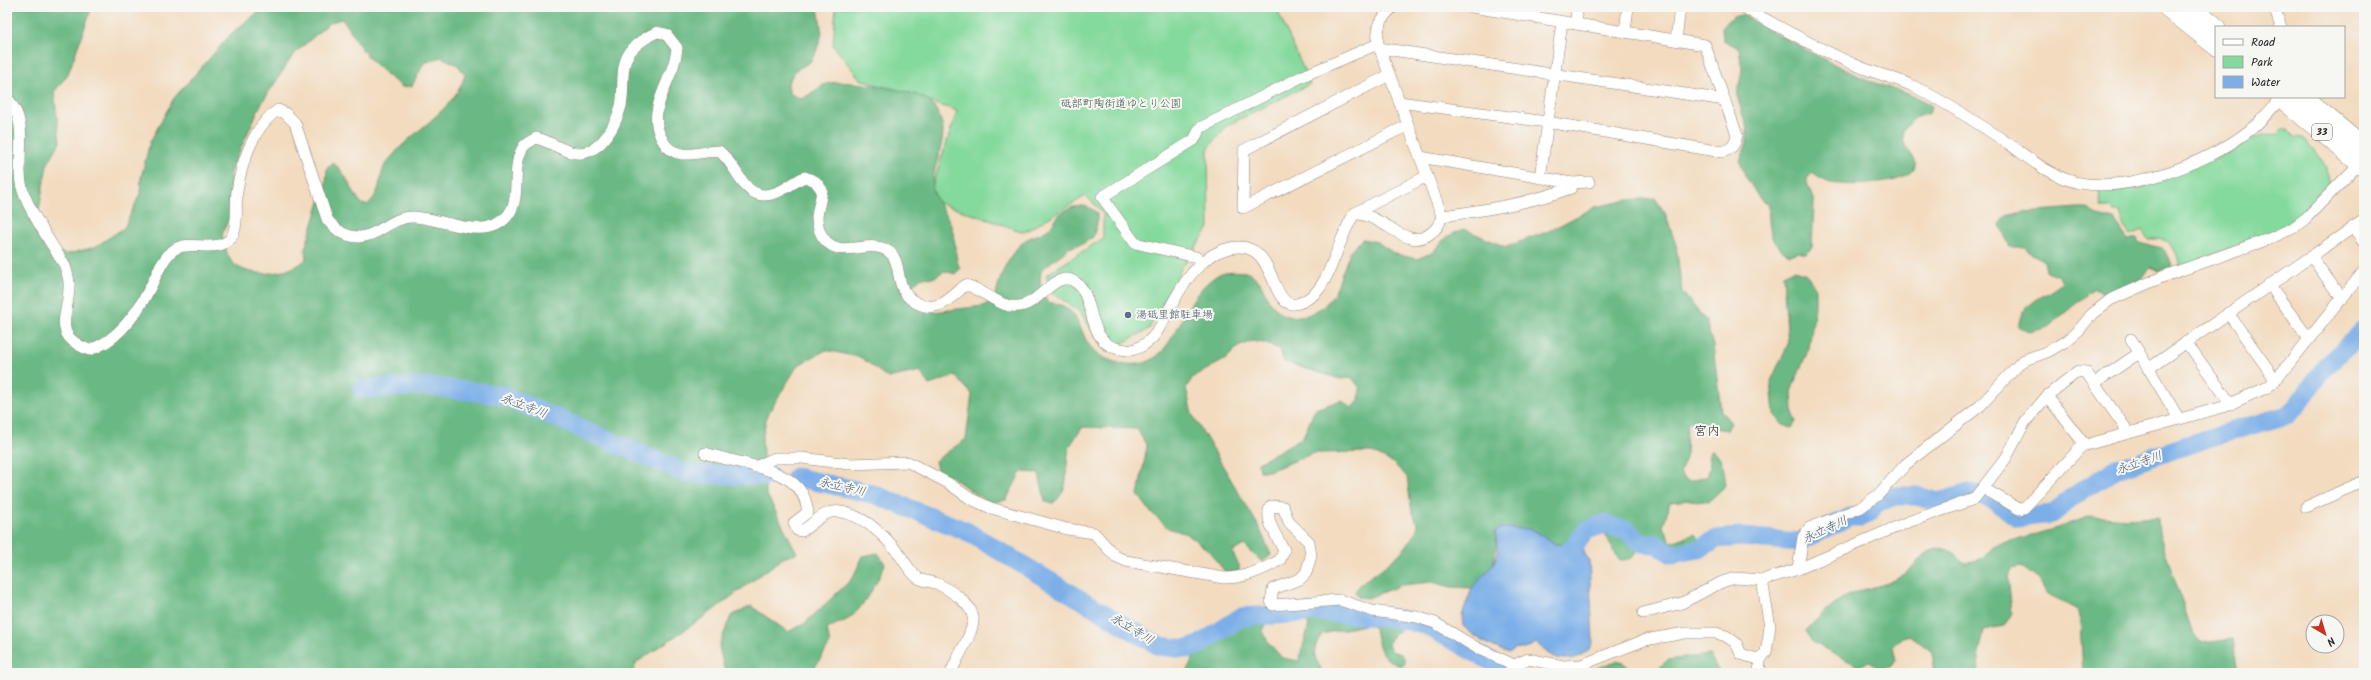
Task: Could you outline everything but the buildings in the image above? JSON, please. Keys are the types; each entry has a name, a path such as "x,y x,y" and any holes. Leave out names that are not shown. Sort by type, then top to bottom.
{"highway":[{"path":"2167,7 2215,45"},
{"path":"2192,7 2215,26"},
{"name":"33","path":"2282,98 2363,159"},
{"name":"33","path":"2304,98 2363,159"}],"street":[{"path":"1355,213 1368,216 1405,237 1416,240 1426,237 1434,231 1442,216 1378,46 1376,32 1382,17 1393,7"},
{"path":"1399,102 1547,122 1722,152 1729,150 1735,143 1736,134 1705,45 1562,22 1524,11 1472,7"},
{"path":"1576,24 1577,7"},
{"path":"1625,32 1628,7"},
{"path":"1676,40 1680,7"},
{"path":"1743,7 1811,45 1860,67 1914,87 1976,122 2056,176 2080,184 2106,186 2132,183 2168,172 2220,149 2250,130 2280,98"},
{"path":"2274,7 2280,26"},
{"path":"1540,178 1562,22"},
{"path":"7,98 12,103 21,132 20,183 31,208 65,266 68,277 69,288 63,323 65,332 71,340 89,350 99,347 109,341 122,328 140,306 159,270 174,250 181,246 218,245 227,242 232,236 235,226 237,191 243,166 260,127 270,114 278,110 285,113 295,123 327,219 334,228 347,235 361,237 379,231 409,217 475,228 488,228 500,223 509,214 513,204 519,158 524,146 536,138 548,140 572,153 582,153 594,148 604,140 621,106 624,67 630,52 656,32 666,34 673,40 677,48 674,67 665,83 656,113 660,137 666,147 683,154 719,151 732,164 746,188 756,194 768,195 777,193 805,177 815,181 822,190 817,217 821,235 828,244 838,249 877,247 888,250 896,258 901,285 907,295 917,304 926,306 940,305 966,285 975,287 999,302 1012,307 1025,305 1058,279 1068,279 1080,286 1095,328 1104,340 1115,348 1131,350 1148,342 1160,330 1168,312 1201,263 1225,249 1239,247 1252,249 1262,257 1272,275 1276,292 1283,301 1294,304 1307,300 1319,290 1346,225 1355,213 1428,176"},
{"path":"1201,263 1196,257 1136,243 1102,197 1194,140 1200,128 1303,76 1378,46 1725,100"},
{"path":"1389,75 1244,150 1243,208 1408,125"},
{"path":"1420,157 1572,183 1589,182"},
{"path":"1798,569 1804,537 1809,528 1860,508 1878,495 1906,464 1980,406 2022,361 2049,351 2066,341 2092,314 2110,300 2162,277 2269,239 2293,228 2305,219 2363,159"},
{"path":"1442,216 1500,208 1546,197 1572,188 1572,183"},
{"path":"2148,369 2269,284 2364,220"},
{"path":"2353,227 2364,243"},
{"path":"2311,256 2342,299"},
{"path":"1979,493 2019,509 2024,508 2085,445 2231,404 2254,395 2275,379 2364,271"},
{"path":"2269,284 2309,339"},
{"path":"2228,313 2275,379"},
{"path":"2131,339 2179,419"},
{"path":"2186,342 2231,404"},
{"path":"2095,383 2140,353"},
{"path":"1643,614 1682,603 1722,582 1735,578 1762,580 1798,569 1979,493 2006,458 2025,422 2047,396 2078,372 2086,372 2095,383 2098,391 2130,433"},
{"path":"2047,396 2085,445"},
{"path":"705,453 782,475 798,487 805,497 808,512 794,523 797,530 802,531 828,512 842,512 852,516 875,529 920,579 937,584 969,607 973,616 972,630 951,673"},
{"path":"755,467 768,459 775,458 802,458 849,464 908,462 948,483 971,499 991,508 1067,529 1094,533 1114,556 1126,561 1224,578 1238,578 1268,567 1280,560 1284,550 1268,519 1268,511 1271,506 1277,505 1282,507 1289,522 1308,542 1311,556 1306,572 1300,579 1274,588 1271,601 1273,605 1340,600 1372,611 1417,617 1434,623 1512,669 1528,659 1563,666 1581,665 1645,640 1685,633 1716,633 1726,636 1736,644 1741,654 1760,660"},
{"path":"2306,507 2364,481"},
{"path":"1759,673 1760,660 1766,652 1770,627 1762,580"}],"green space":[{"path":"17,7 92,7 68,74 54,92 60,142 47,165 35,232 46,251 68,254 95,247 124,228 140,194 141,178 150,142 174,98 233,32 265,7 818,7 822,34 816,52 810,62 796,70 788,82 789,93 801,99 825,84 838,82 866,84 898,89 923,97 930,102 937,111 942,122 943,136 933,176 933,190 952,228 960,269 955,274 944,271 933,278 922,277 907,289 914,305 925,313 983,306 995,299 1004,269 1012,254 1023,242 1047,230 1059,215 1068,209 1078,206 1088,207 1097,213 1097,224 1093,237 1084,243 1069,248 1041,270 1040,283 1047,302 1063,306 1072,313 1090,347 1109,360 1124,364 1139,364 1151,360 1162,352 1170,341 1192,301 1201,289 1212,279 1225,272 1249,272 1260,282 1269,301 1281,314 1292,317 1308,315 1323,307 1334,295 1350,252 1362,239 1377,242 1395,254 1417,259 1433,252 1446,237 1464,229 1506,247 1549,231 1595,207 1628,200 1655,198 1665,213 1676,245 1682,292 1706,321 1713,346 1721,411 1731,423 1727,430 1708,427 1695,419 1687,424 1686,458 1680,472 1683,478 1690,481 1708,475 1710,466 1708,455 1712,450 1721,461 1726,485 1708,502 1690,500 1670,502 1663,527 1671,542 1695,534 1699,540 1692,546 1672,551 1647,539 1642,542 1631,558 1619,560 1601,528 1586,526 1567,545 1555,544 1532,529 1495,532 1496,550 1493,563 1485,575 1472,588 1451,587 1432,582 1401,585 1368,598 1358,597 1355,592 1360,584 1394,559 1414,536 1418,526 1411,507 1407,477 1393,463 1372,452 1314,453 1269,471 1259,471 1258,463 1303,437 1315,409 1342,400 1351,408 1359,401 1360,388 1352,378 1340,379 1284,362 1280,349 1264,343 1252,341 1238,347 1226,359 1193,377 1186,388 1192,414 1259,527 1271,555 1262,562 1244,545 1232,552 1239,565 1239,571 1226,573 1208,550 1187,534 1168,528 1151,512 1138,495 1147,446 1137,429 1083,427 1070,446 1063,492 1052,504 1045,501 1039,473 1021,472 1006,500 988,503 952,477 938,474 935,461 966,439 972,394 955,376 929,385 920,371 888,378 862,358 826,350 798,365 767,415 762,440 766,493 797,553 783,558 704,617 637,662 632,673 7,673 7,19","holes":["341,19 368,57 402,87 412,86 424,63 441,57 458,65 465,75 460,87 445,108 404,144 388,161 384,168 378,189 374,197 367,205 362,204 338,167 333,163 327,168 326,183 305,249 306,259 291,269 281,272 260,273 241,269 229,258 222,235 230,216 230,172 260,106 293,55 329,23"]},
{"name":"砥部町陶街道ゆとり公園","path":"836,7 1276,7 1310,84 1226,126 1208,149 1209,228 1182,267 1149,329 1106,352 1080,312 1054,294 1046,275 1103,238 1103,213 1086,196 1024,232 928,199 957,111 860,79 833,45"},
{"path":"1743,15 1840,67 1873,82 1918,98 1932,106 1929,113 1915,118 1903,130 1904,143 1914,158 1915,167 1910,173 1902,178 1877,183 1839,184 1831,183 1812,173 1806,180 1814,202 1812,248 1806,254 1799,252 1790,255 1777,246 1771,234 1768,204 1759,198 1745,175 1740,162 1747,142 1747,128 1737,96 1742,70 1739,48 1723,40 1722,28 1733,16"},
{"path":"2282,130 2289,130 2295,137 2304,138 2327,167 2330,190 2292,225 2180,267 2176,253 2171,244 2162,240 2148,239 2142,230 2130,235 2124,227 2120,212 2113,212 2110,207 2101,207 2099,192 2140,188 2235,150 2239,146 2254,138 2271,135 2276,136"},
{"path":"2088,208 2095,215 2114,220 2128,240 2137,238 2138,242 2160,248 2167,253 2172,266 2159,271 2150,267 2142,279 2108,294 2093,289 2048,327 2029,332 2019,327 2023,312 2034,301 2062,283 2059,276 2046,271 2044,261 2032,255 2025,247 2010,247 2000,225 2006,216 2023,212"},
{"path":"1794,270 1807,274 1815,289 1815,307 1809,348 1792,389 1793,412 1796,422 1792,428 1783,425 1774,414 1771,381 1788,344 1783,275"},
{"path":"2091,516 2127,519 2158,517 2159,533 2193,634 2202,643 2233,639 2238,673 2083,673 2080,621 2077,609 2047,594 2039,580 2022,567 2012,569 2008,577 2012,613 2004,626 1984,630 1978,658 1979,673 1935,673 1932,652 1910,635 1902,637 1893,646 1896,660 1890,667 1879,669 1870,662 1858,666 1814,643 1806,631 1816,620 1841,599 1854,593 1895,580 1905,574 1922,557 1931,551 1940,548 1949,550 1965,563 1983,558 1995,545 2061,527"},
{"path":"878,553 885,564 875,585 861,606 851,617 827,630 830,644 811,673 725,673 719,646 731,616 751,606 788,632 804,624 852,579 863,556"},
{"path":"1305,608 1393,620 1398,624 1400,631 1390,638 1388,645 1391,651 1401,654 1405,660 1404,665 1401,666 1393,663 1384,655 1379,646 1374,627 1368,624 1322,634 1315,651 1316,659 1321,668 1320,673 1187,673 1195,652 1213,634 1252,613 1262,616 1265,623 1263,631 1268,642 1282,658 1299,661 1309,625 1301,618 1293,621 1284,619 1282,614 1285,610"},
{"path":"1709,655 1720,673 1583,673 1616,661 1623,663 1636,672 1656,670 1668,660"}],"water":[{"path":"1501,528 1532,529 1555,544 1567,545 1575,539 1589,560 1593,641 1591,647 1582,655 1572,659 1554,657 1536,643 1525,649 1515,648 1509,653 1485,642 1463,626 1462,616 1472,588 1493,565 1498,553 1495,531"}],"waterway":[{"name":"永立寺川","path":"1562,560 1587,530 1604,524 1628,531 1641,543 1656,544 1672,554 1699,549 1716,539 1742,537 1798,542 1850,517 1861,517 1869,513 1876,503 1895,496 1917,496 1938,502 1969,493 1984,496 1996,501 2018,518 2052,514 2081,491 2117,469 2205,439 2287,415 2296,407 2326,366 2364,330"},
{"name":"永立寺川","path":"362,389 425,386 502,395 688,474 770,476"},
{"name":"永立寺川","path":"796,477 873,494 966,531 1159,646 1187,649 1199,645 1241,617 1322,612 1400,619 1425,625 1501,667"}],"place":[{"name":"湯砥里館駐車場","path":"1128,315"}],"district":[{"name":"宮内","path":"1707,431"}]}
